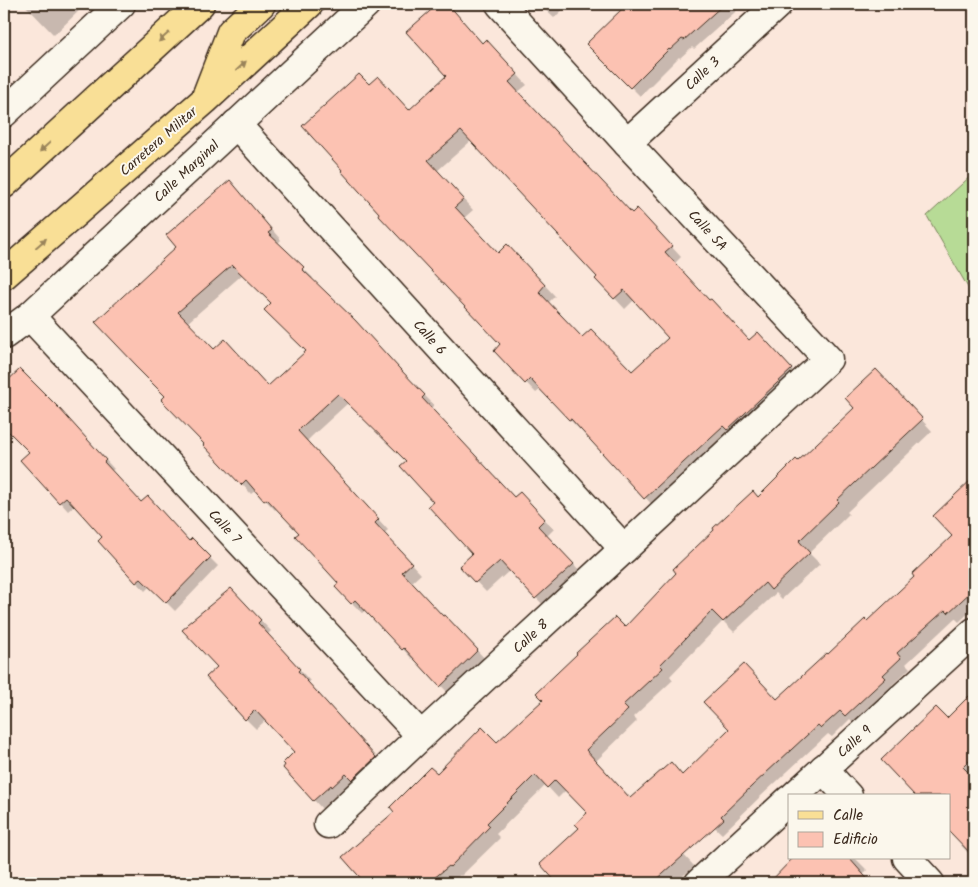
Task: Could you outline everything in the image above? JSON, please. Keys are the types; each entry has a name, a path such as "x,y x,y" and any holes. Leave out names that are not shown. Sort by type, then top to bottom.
{"main road":[{"path":"4,184 200,4"},
{"path":"205,100 231,32 261,4"},
{"name":"Carretera Militar","path":"4,275 205,100 308,4"}],"street":[{"path":"4,113 121,4"},
{"name":"Calle Marginal","path":"4,335 30,316 366,4"},
{"name":"Calle 5A","path":"500,4 828,359 732,448"},
{"name":"Calle 3","path":"627,143 778,4"},
{"name":"Calle 6","path":"236,124 624,549"},
{"name":"Calle 7","path":"30,316 421,736"},
{"name":"Calle 8","path":"328,824 732,448"},
{"name":"Calle 9","path":"796,794 974,632"},
{"path":"823,769 846,794"},
{"path":"699,883 788,801"},
{"path":"909,860 930,883"}],"green space":[{"path":"974,173 974,298 927,216"}],"building":[{"path":"438,4 448,4 482,43 486,39 518,74 509,82 632,213 637,208 672,246 665,252 709,300 711,299 749,340 758,332 792,369 727,430 723,426 644,499 571,419 569,420 530,379 525,384 494,351 500,344 378,215 379,213 302,126 359,74 369,84 378,76 409,110 446,76 406,32","holes":["461,131 597,277 595,279 614,299 624,290 668,338 632,371 591,329 582,337 539,292 545,285 507,244 498,253 455,207 464,199 428,160"]},
{"path":"627,4 724,4 684,40 682,39 669,49 630,88 586,44"},
{"path":"230,180 272,230 268,233 304,267 302,269 355,320 425,395 422,398 514,497 520,492 545,519 538,526 574,564 535,599 500,561 475,583 459,566 472,554 428,506 433,502 400,466 406,461 338,394 303,426 298,431 379,519 375,523 412,563 402,572 478,650 440,687 404,648 402,650 355,600 351,604 335,587 338,583 295,536 299,533 267,499 264,501 246,480 241,485 161,400 165,396 95,322 176,247 166,235","holes":["232,265 271,303 264,310 306,351 268,386 225,339 214,349 178,312"]},
{"path":"20,369 59,408 106,460 104,462 141,502 148,496 189,541 192,538 211,557 166,603 141,579 136,583 98,541 102,537 66,497 59,503 20,460 29,452 4,427 4,384"},
{"path":"876,369 923,419 837,500 839,502 799,541 810,553 771,590 765,583 723,622 712,611 660,665 663,668 623,705 628,710 586,750 630,798 671,762 682,775 729,729 703,702 744,664 777,699 865,619 867,621 914,577 912,574 952,536 933,516 974,477 974,589 948,613 945,610 897,653 901,658 883,675 886,678 845,716 840,711 821,728 818,725 721,816 724,819 653,883 557,883 540,864 579,828 575,824 587,813 555,780 547,788 535,775 487,823 490,826 450,867 428,883 365,883 342,857 394,812 390,807 430,767 437,773 482,727 497,742 543,700 536,693 615,617 625,627 676,573 673,569 714,530 713,528 753,491 758,497 796,459 798,461 854,408 845,398"},
{"path":"231,588 261,620 258,623 300,669 298,671 376,757 352,780 346,774 313,801 283,768 285,765 283,763 294,752 255,710 245,720 206,677 217,667 182,630"},
{"path":"974,691 974,756 963,767 974,778 974,857 950,832 950,794 913,794 881,760 936,707 947,718"},
{"path":"791,860 851,860 871,883 769,883"}]}
